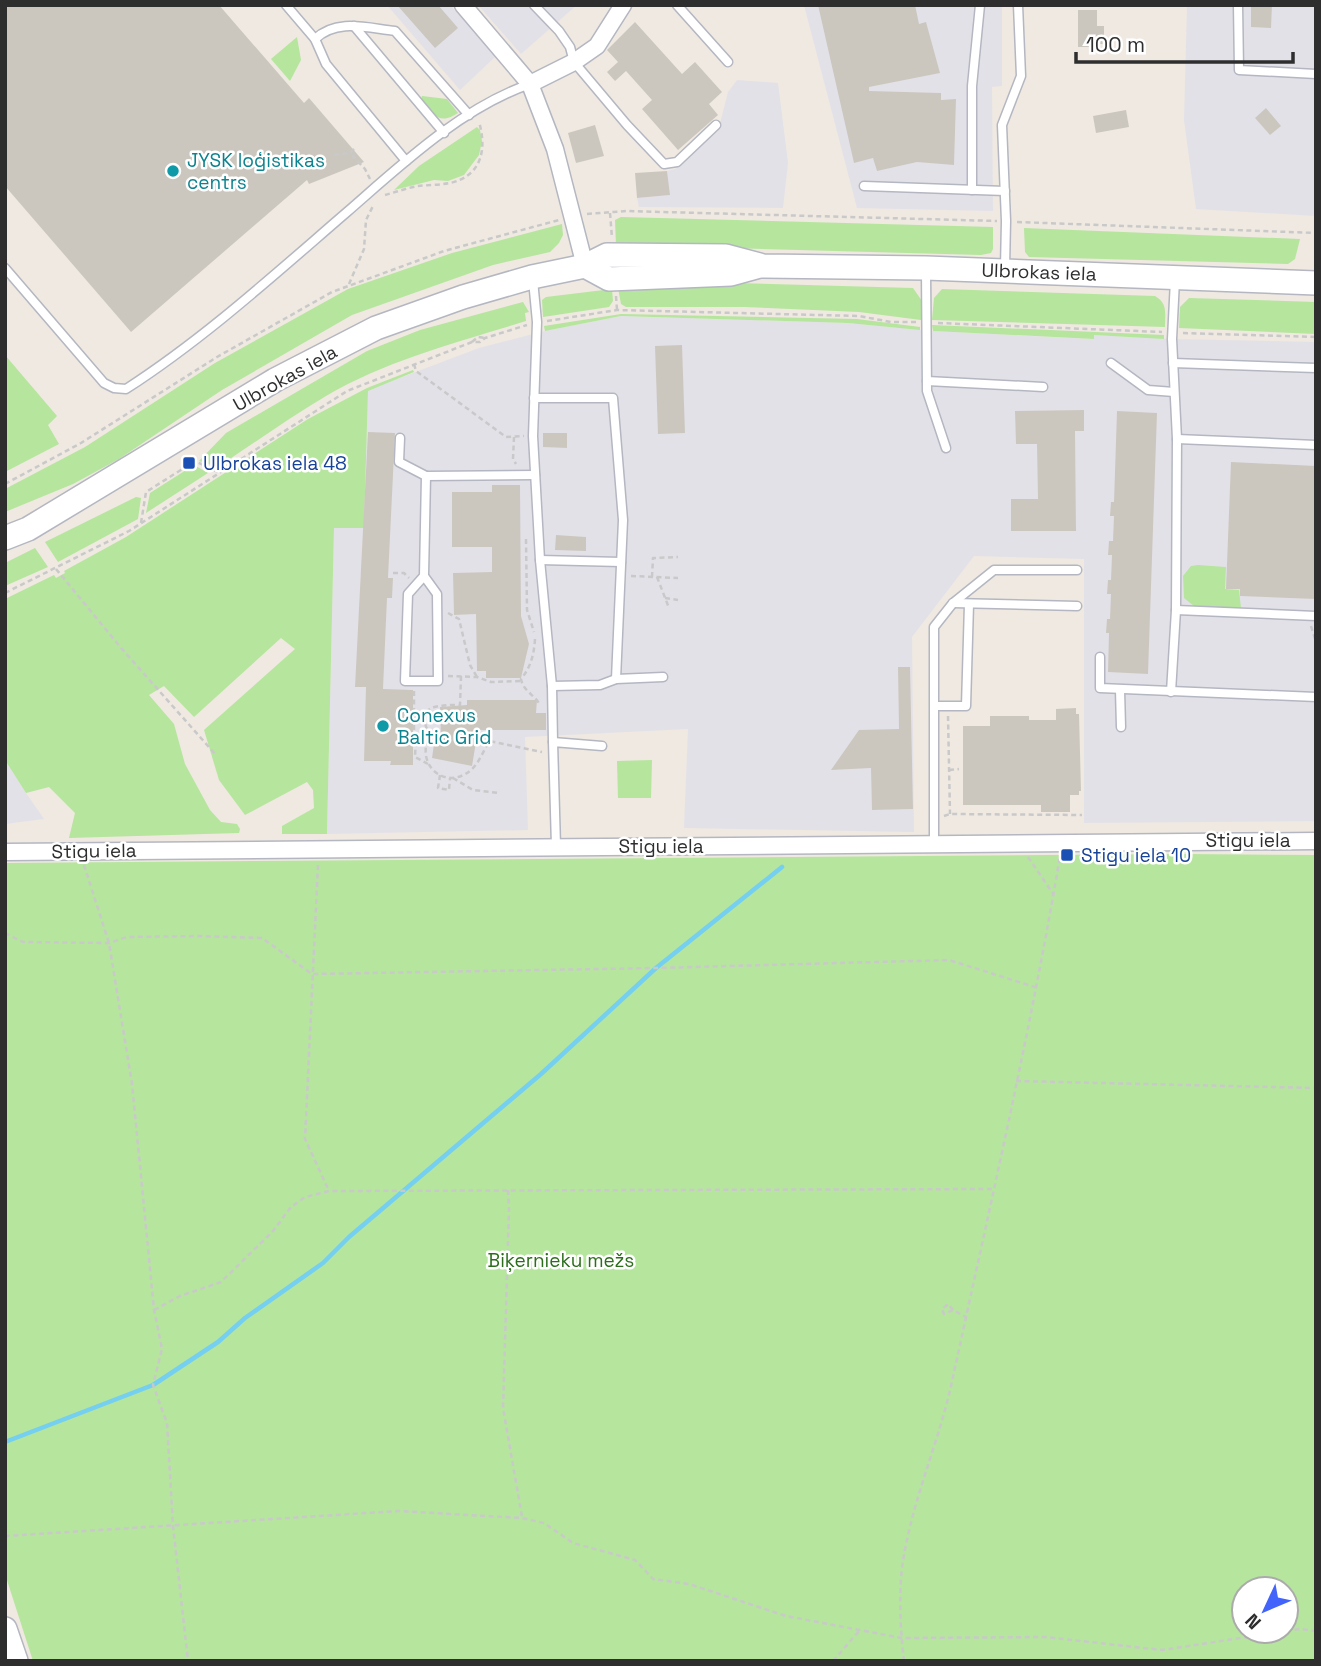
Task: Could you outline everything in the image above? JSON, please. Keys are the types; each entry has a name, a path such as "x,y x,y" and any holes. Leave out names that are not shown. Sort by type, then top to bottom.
{"main road":[{"name":"Ulbrokas iela","path":"5,538 40,522 275,380 376,328 532,276 585,266 607,255 726,256 763,266 926,268 1316,283"},
{"path":"5,1629 16,1661"}],"street":[{"path":"463,5 530,83 555,149 585,266"},
{"path":"530,83 575,62 597,46 623,5"},
{"name":"Stigu iela","path":"5,852 1316,841"}],"lane":[{"path":"286,5 315,39 326,64 406,161"},
{"path":"534,5 559,30 570,47 575,62 626,125 664,164 677,162 716,125"},
{"path":"677,5 728,62"},
{"path":"972,190 972,86 980,5"},
{"path":"1005,271 1002,125 1021,76 1018,5"},
{"path":"1238,5 1239,70 1316,74"},
{"path":"315,39 329,28 340,25 396,31 469,115"},
{"path":"354,26 444,134"},
{"path":"5,268 104,383 125,389 216,324 406,161 469,115 504,94 530,83"},
{"path":"864,186 1005,191"},
{"path":"926,268 927,391 946,448"},
{"path":"532,276 537,323 533,436 540,560 552,687 556,846"},
{"path":"1171,692 1176,610 1177,439 1172,332 1175,277"},
{"path":"1111,363 1149,390 1174,392"},
{"path":"1173,363 1316,368"},
{"path":"927,381 1043,387"},
{"path":"534,398 613,398 623,520 616,679"},
{"path":"400,438 399,461 426,476 535,475"},
{"path":"1177,439 1316,445"},
{"path":"424,576 408,594 405,681 438,681 438,594 424,576 426,476"},
{"path":"540,560 621,562"},
{"path":"934,844 936,706 933,627 953,603 994,570 1077,569"},
{"path":"953,603 1077,606"},
{"path":"936,706 966,706 969,604"},
{"path":"1176,610 1312,616"},
{"path":"1100,657 1100,688 1316,697"},
{"path":"552,687 600,685 616,679 663,677"},
{"path":"1120,690 1121,727"},
{"path":"553,742 602,746"}],"path":[{"path":"349,284 364,248 368,214 383,195 414,187 451,183 468,175 482,153 483,135 479,122"},
{"path":"334,155 352,151 383,195"},
{"path":"610,211 613,245"},
{"path":"587,214 610,211 1006,221 1316,233"},
{"path":"5,484 81,443 275,323 349,284 444,251 562,220"},
{"path":"615,288 617,310"},
{"path":"5,593 141,523 337,396 472,342 480,342 485,338 537,323 617,310 859,316 891,322 1316,337"},
{"path":"414,364 416,371 506,437 533,436"},
{"path":"514,437 513,460 521,475"},
{"path":"141,523 145,492 194,461 218,472"},
{"path":"521,681 534,652 536,635 527,610 526,527"},
{"path":"669,608 654,577 653,558 678,556"},
{"path":"55,569 216,755"},
{"path":"620,575 678,578"},
{"path":"665,598 678,600"},
{"path":"1312,616 1316,642"},
{"path":"438,676 477,677 491,682 521,681"},
{"path":"428,764 425,749 430,735 424,720 428,709 435,705 460,705 461,676"},
{"path":"414,681 415,757 440,775 452,778 473,790 499,793"},
{"path":"521,681 526,690 536,698 542,710 552,711"},
{"path":"948,706 950,814"},
{"path":"416,737 430,735"},
{"path":"452,778 472,770 489,741 553,754"},
{"path":"949,769 959,769"},
{"path":"440,775 438,788 449,790 452,778"},
{"path":"443,789 444,777"},
{"path":"934,819 950,814 1082,815"},
{"path":"904,1661 903,1558 911,1522 944,1417 1038,988 1063,842"},
{"path":"1019,844 1054,895"},
{"path":"319,848 305,1139 330,1191"},
{"path":"79,851 109,943 132,1084 154,1310 162,1349 153,1385 167,1423 173,1526 188,1661"},
{"path":"5,933 23,942 109,943 127,937 262,938 312,974 949,960 1038,988"},
{"path":"1016,1081 1316,1088"},
{"path":"154,1310 180,1296 221,1282 273,1231 291,1207 305,1197 330,1191 993,1189"},
{"path":"508,1190 502,1408 522,1518"},
{"path":"953,1310 966,1317"},
{"path":"5,1536 398,1511 522,1518 544,1523 573,1543 635,1560 653,1579 689,1584 786,1616 902,1638 1045,1637 1162,1650 1300,1629 1316,1631"},
{"path":"833,1661 860,1630"}],"shaded area":[{"path":"387,5 450,5 496,56 460,90"},
{"path":"478,5 577,5 521,54"},
{"path":"804,5 1002,5 1002,86 992,87 993,211 857,208"},
{"path":"1187,5 1316,5 1316,216 1196,209 1184,120"},
{"path":"737,80 778,83 788,163 783,208 639,207 637,198 669,195 667,171 675,169 718,131 728,92"},
{"path":"621,316 848,323 933,331 1093,339 1094,335 1316,342 1316,821 1084,823 1084,559 974,556 912,637 914,832 684,828 688,729 525,737 528,830 327,834 334,527 364,528 368,390 479,348"},
{"path":"5,760 26,793 44,819 5,824"}],"green space":[{"path":"297,37 301,60 290,81 271,59"},
{"path":"422,96 447,99 458,113 441,118 433,113 421,99"},
{"path":"477,127 482,141 479,155 464,175 448,181 434,180 394,190 419,166"},
{"path":"621,217 993,227 993,249 991,253 981,255 616,245 615,220"},
{"path":"562,224 563,235 550,252 493,265 352,315 222,390 119,459 73,484 5,512 5,489 85,447 215,363 348,289 452,253"},
{"path":"1024,228 1300,239 1295,259 1288,264 1029,257 1025,252"},
{"path":"698,282 913,288 922,301 921,320 859,312 744,307 626,307 621,304 618,288"},
{"path":"612,289 613,301 609,307 543,317 542,300 546,297"},
{"path":"942,289 1155,296 1164,305 1165,327 932,320 934,298"},
{"path":"1189,298 1316,302 1316,334 1179,328 1180,307"},
{"path":"523,302 529,312 525,313 526,321 398,362 349,383 312,404 218,467 199,461 226,433 367,351 420,330"},
{"path":"621,314 857,319 920,327 920,330 848,323 621,316 545,331 544,326"},
{"path":"932,325 1164,335 1164,339 1094,335 1094,339 933,331"},
{"path":"5,355 57,416 48,425 59,444 5,472"},
{"path":"413,370 414,372 368,391 364,528 334,528 327,834 282,834 282,826 314,808 313,790 307,782 245,815 219,780 204,730 295,649 281,638 194,717 164,686 149,695 174,724 185,764 210,810 221,822 237,824 239,833 69,838 75,813 49,787 26,793 5,760 5,599 54,575 56,578 126,537 308,419 367,388"},
{"path":"194,465 208,473 146,513 150,493"},
{"path":"136,497 141,498 138,519 58,562 45,542"},
{"path":"35,548 48,567 5,586 5,563"},
{"path":"1191,566 1226,567 1225,589 1239,590 1241,608 1194,606 1184,598 1183,576"},
{"path":"652,760 651,798 618,798 617,761"},
{"name":"Biķernieku mežs","path":"1316,855 1316,1661 33,1661 5,1574 5,863"}],"building":[{"name":"JYSK loģistikas centrs","path":"5,5 219,5 304,103 309,98 364,162 309,184 307,180 131,332 5,186"},
{"path":"397,5 438,5 458,28 435,48"},
{"path":"818,5 915,5 919,24 926,22 940,73 869,87 869,91 941,93 941,100 956,99 954,165 917,162 877,171 873,158 854,163"},
{"path":"1251,5 1272,5 1271,28 1251,27"},
{"path":"1078,10 1097,10 1097,26 1104,26 1104,44 1100,44 1100,47 1078,47"},
{"path":"635,22 682,74 695,62 722,92 709,104 718,115 678,150 642,109 652,100 626,71 615,81 607,72 618,62 607,50"},
{"path":"1266,108 1281,126 1270,135 1255,118"},
{"path":"1126,110 1129,127 1096,133 1093,116"},
{"path":"595,125 604,156 576,163 568,133"},
{"path":"667,171 670,195 637,198 635,173"},
{"path":"682,345 685,433 658,434 655,346"},
{"path":"1084,410 1084,431 1075,431 1076,531 1011,531 1011,499 1038,499 1037,444 1016,444 1015,411"},
{"path":"1117,411 1157,413 1148,674 1108,672 1109,633 1106,633 1107,619 1110,619 1111,594 1107,594 1108,580 1111,580 1112,555 1108,555 1109,541 1113,541 1114,516 1110,516 1111,502 1114,502"},
{"path":"368,432 395,433 388,578 393,578 392,598 387,598 383,689 413,690 413,765 390,765 391,761 364,761 366,687 355,687"},
{"path":"543,433 567,433 567,448 543,447"},
{"path":"1231,462 1316,466 1316,599 1240,596 1240,589 1226,589"},
{"path":"492,485 520,485 521,616 529,644 521,678 486,678 486,671 477,671 476,614 454,615 453,573 492,572 492,547 452,547 452,492 492,492"},
{"path":"556,535 586,537 586,551 555,550"},
{"path":"898,667 910,667 913,809 872,810 871,768 831,770 859,730 899,729"},
{"path":"467,700 537,700 536,713 546,713 546,730 478,730 472,766 432,758 435,737 441,737 440,707 467,705"},
{"path":"1076,708 1076,714 1079,714 1081,791 1079,795 1070,795 1070,812 1041,812 1041,805 963,805 963,726 990,726 990,716 1029,716 1029,720 1056,720 1056,709"}],"waterway":[{"path":"5,1442 153,1385 218,1342 245,1318 323,1263 349,1237 541,1074 656,968 782,867"}],"place":[{"name":"JYSK loģistikas centrs","path":"173,171"},
{"name":"Ulbrokas iela 48","path":"189,463"},
{"name":"Conexus Baltic Grid","path":"383,726"},
{"name":"Stigu iela 10","path":"1067,855"}]}
